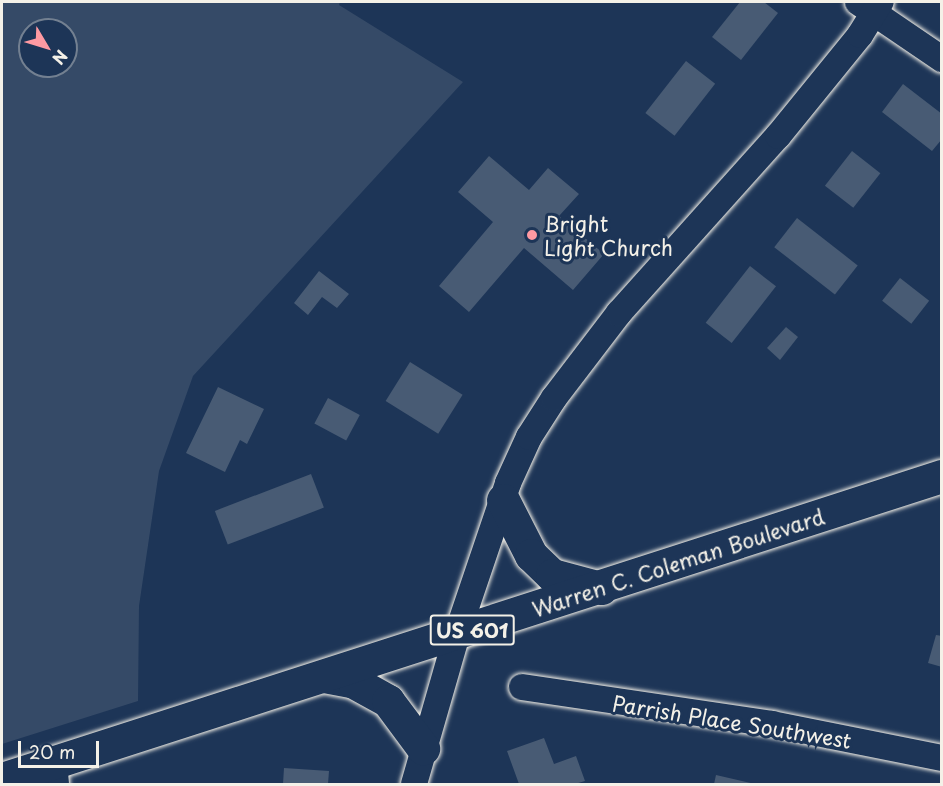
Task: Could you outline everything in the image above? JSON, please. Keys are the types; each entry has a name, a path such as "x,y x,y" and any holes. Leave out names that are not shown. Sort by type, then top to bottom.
{"main road":[{"name":"Warren C. Coleman Boulevard","path":"2,778 55,773 324,676 942,476"},
{"path":"503,500 531,555 552,575 600,588"},
{"path":"324,676 354,682 388,701 423,748"}],"street":[{"path":"414,784 457,634 503,500 529,438 554,398 619,313 778,136 871,5 942,58"},
{"name":"Parrish Place Southwest","path":"522,687 772,724 942,758"}],"shaded area":[{"path":"2,2 340,2 339,5 463,82 193,376 159,471 139,606 138,701 2,744"}],"building":[{"path":"740,2 764,2 778,13 741,60 712,37"},
{"path":"686,61 715,84 675,136 645,113"},
{"path":"903,84 942,114 942,139 932,151 882,112"},
{"path":"852,151 880,173 853,208 825,186"},
{"name":"Bright Light Church","path":"489,156 529,190 548,168 579,194 559,216 604,254 573,290 524,248 469,312 439,286 493,222 458,192"},
{"path":"797,218 858,265 835,295 774,247"},
{"path":"750,266 776,286 732,343 706,323"},
{"path":"319,271 349,294 337,308 322,297 308,315 294,303"},
{"path":"900,278 929,301 911,324 882,301"},
{"path":"786,327 798,337 780,360 767,348"},
{"path":"410,362 463,395 438,434 386,401"},
{"path":"218,387 264,409 247,444 240,440 225,472 186,453"},
{"path":"328,398 360,415 346,441 314,424"},
{"path":"311,474 324,508 228,545 215,511"},
{"path":"936,635 942,636 942,667 928,663"},
{"path":"544,738 554,764 576,756 585,781 575,784 519,784 507,751"},
{"path":"284,768 329,771 328,784 283,784"},
{"path":"716,775 755,784 714,784"}],"place":[{"name":"Bright Light Church","path":"532,235"}]}
